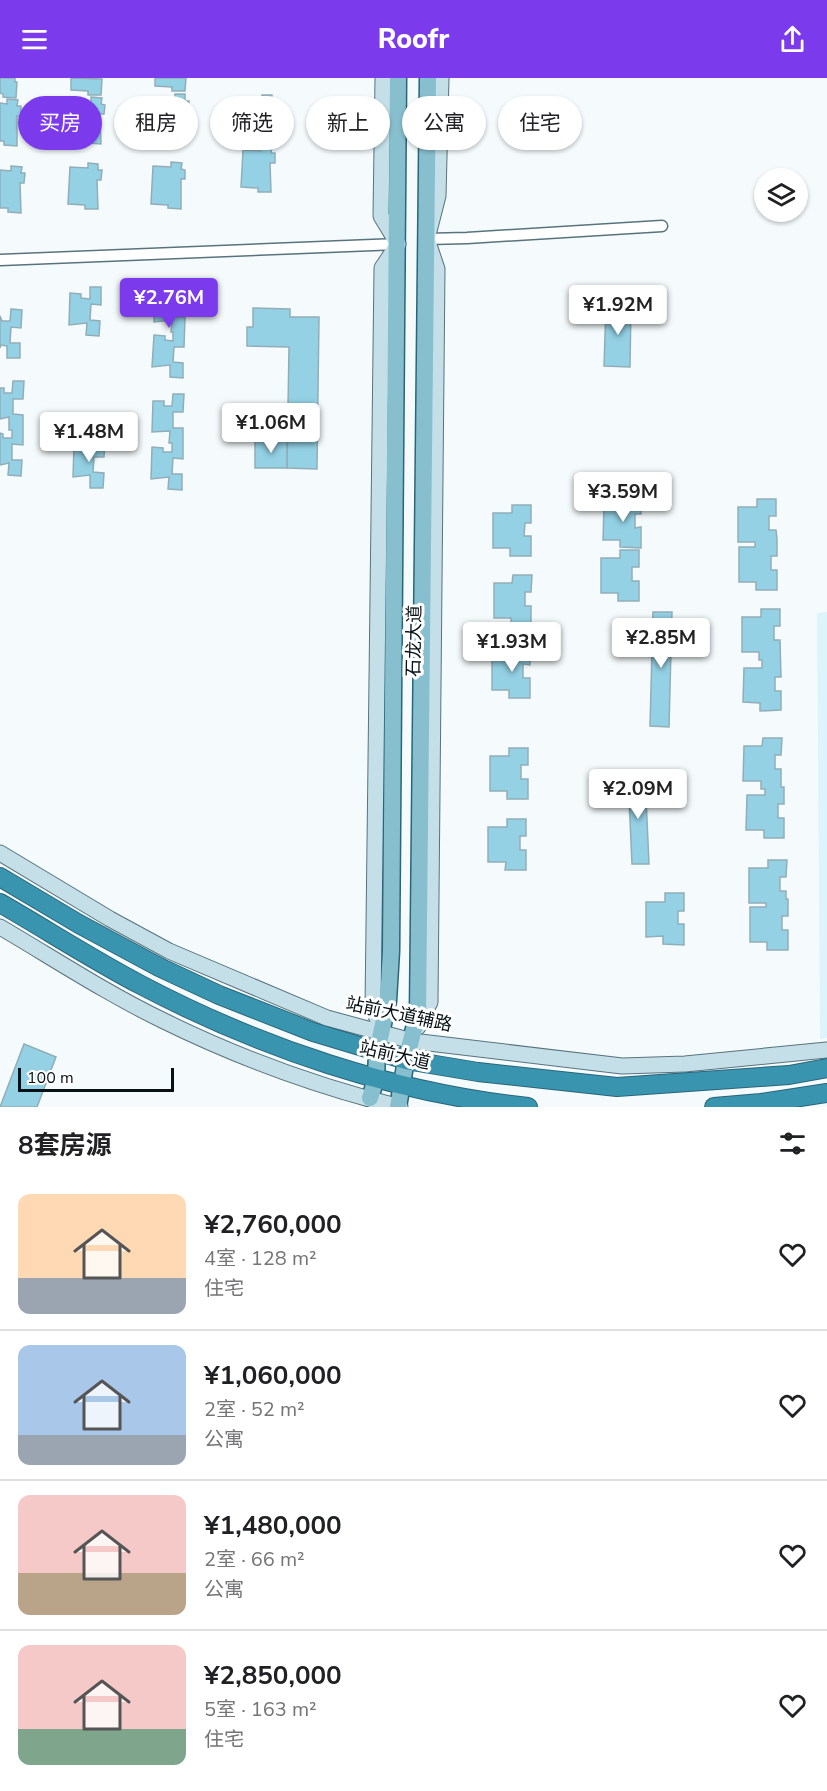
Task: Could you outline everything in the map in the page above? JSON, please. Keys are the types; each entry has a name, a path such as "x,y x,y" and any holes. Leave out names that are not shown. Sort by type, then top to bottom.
{"highway":[{"name":"站前大道","path":"0,877 79,924 169,972 219,995 313,1032 406,1059 478,1071 617,1087 789,1075 827,1068"},
{"name":"站前大道","path":"0,903 141,985 215,1021 289,1050 376,1079 484,1102 528,1107"},
{"path":"714,1107 761,1103 827,1093"}],"main road":[{"name":"石龙大道","path":"370,1098 376,1079 377,1052 383,1033 388,1001 391,951 398,78"},
{"name":"石龙大道","path":"399,1107 406,1059 418,1013 428,78"}],"street":[{"path":"0,260 398,244 381,216 383,78"},
{"name":"石龙大道","path":"427,238 438,196 441,78"},
{"path":"427,238 468,238 662,226"},
{"name":"站前大道辅路","path":"0,853 110,919 169,951 327,1018 412,1041 622,1066 685,1064 827,1050"},
{"path":"0,927 161,1020 246,1057 345,1093 399,1107"}],"shaded area":[{"path":"827,612 827,1038 820,1039 817,613"}],"building":[{"path":"0,78 15,78 16,98 3,97 0,93"},
{"path":"71,78 102,79 101,95 88,95 88,91 71,90"},
{"path":"155,78 186,78 185,91 172,91 172,87 155,86"},
{"path":"7,99 18,100 17,146 4,145 4,141 0,141 0,103 7,104"},
{"path":"102,104 105,105 104,114 102,114"},
{"path":"243,150 272,150 271,153 275,153 275,163 270,163 271,192 258,192 258,188 241,187"},
{"path":"171,162 182,163 181,169 185,170 185,179 181,179 181,209 168,208 168,205 151,204 153,166 171,167"},
{"path":"88,163 98,164 98,170 102,170 101,180 97,180 98,209 85,209 85,205 68,204 70,167 88,168"},
{"path":"11,166 22,167 21,173 25,173 24,183 20,183 21,213 8,212 8,208 0,208 0,170 11,171"},
{"path":"175,283 187,284 186,302 176,302 175,317 185,317 184,347 174,347 173,362 183,363 183,378 170,377 170,365 152,367 154,335 165,336 165,340 173,341 172,320 154,322 155,290 166,291 166,295 175,295"},
{"path":"90,287 101,287 101,305 91,304 90,320 100,321 99,336 86,335 87,323 69,325 70,293 81,294 81,298 90,299"},
{"path":"606,306 631,306 630,367 604,366"},
{"path":"253,308 290,309 290,317 319,317 317,469 287,468 289,347 247,346 247,327 253,327"},
{"path":"11,309 22,310 21,328 11,327 10,343 20,343 20,358 7,358 7,346 1,345 0,348 0,316 2,321 10,321"},
{"path":"13,381 24,381 23,399 13,399 13,414 23,415 23,445 12,444 12,460 22,460 21,476 8,475 9,463 0,465 0,433 3,434 3,438 12,438 12,430 9,430 9,417 0,419 0,388 4,388 4,393 12,393"},
{"path":"173,394 184,394 183,412 173,412 173,428 183,428 183,459 173,458 172,474 182,474 182,490 168,489 169,477 151,479 152,447 163,448 163,452 172,452 172,443 169,443 170,431 152,432 153,401 164,401 164,406 172,406"},
{"path":"94,439 105,439 104,457 94,457 93,472 104,473 103,488 90,488 90,475 73,477 74,446 85,446 85,450 93,451"},
{"path":"255,439 287,440 287,468 255,468"},
{"path":"622,496 641,497 641,514 635,514 635,528 641,527 641,548 620,547 620,540 603,540 604,505 622,505"},
{"path":"757,499 776,499 776,516 769,516 769,530 776,530 777,556 771,556 771,570 777,570 777,590 756,590 756,582 739,582 739,547 755,547 755,542 738,542 738,507 757,507"},
{"path":"512,505 531,505 531,523 525,523 524,536 531,536 531,556 510,556 510,548 493,548 493,513 512,513"},
{"path":"620,550 639,550 639,567 632,567 632,581 639,581 639,601 618,601 618,593 601,593 601,558 620,558"},
{"path":"513,575 532,575 531,592 525,592 525,606 531,606 531,626 511,626 511,618 494,618 494,583 512,583"},
{"path":"761,609 780,609 780,626 774,626 774,640 780,640 781,677 775,677 775,691 781,691 781,710 760,711 760,703 743,702 744,668 762,668 762,660 759,660 759,652 742,652 742,617 761,617"},
{"path":"653,612 672,612 669,727 650,726"},
{"path":"511,647 530,647 530,665 523,664 523,678 530,678 530,698 509,698 509,690 492,690 492,655 511,655"},
{"path":"763,738 782,738 781,755 775,755 775,769 781,769 781,787 784,787 784,804 778,804 778,818 784,818 784,838 764,838 764,830 746,830 747,795 765,795 765,789 761,789 761,781 743,781 744,746 762,746"},
{"path":"509,748 528,748 528,765 521,765 521,779 528,779 528,799 507,799 507,791 490,791 490,756 509,756"},
{"path":"628,775 645,775 649,864 632,864"},
{"path":"507,819 526,819 526,836 520,836 520,850 526,850 526,870 505,870 506,862 488,862 488,827 507,827"},
{"path":"768,860 787,860 786,877 780,877 780,891 786,891 786,899 788,899 788,916 782,916 782,930 788,930 788,950 767,950 767,942 750,942 750,907 766,907 766,903 749,903 749,868 768,868"},
{"path":"665,893 684,893 684,911 678,911 678,924 684,924 684,945 663,944 663,936 646,937 646,902 665,902"},
{"path":"24,1044 56,1057 37,1107 0,1107"}]}
